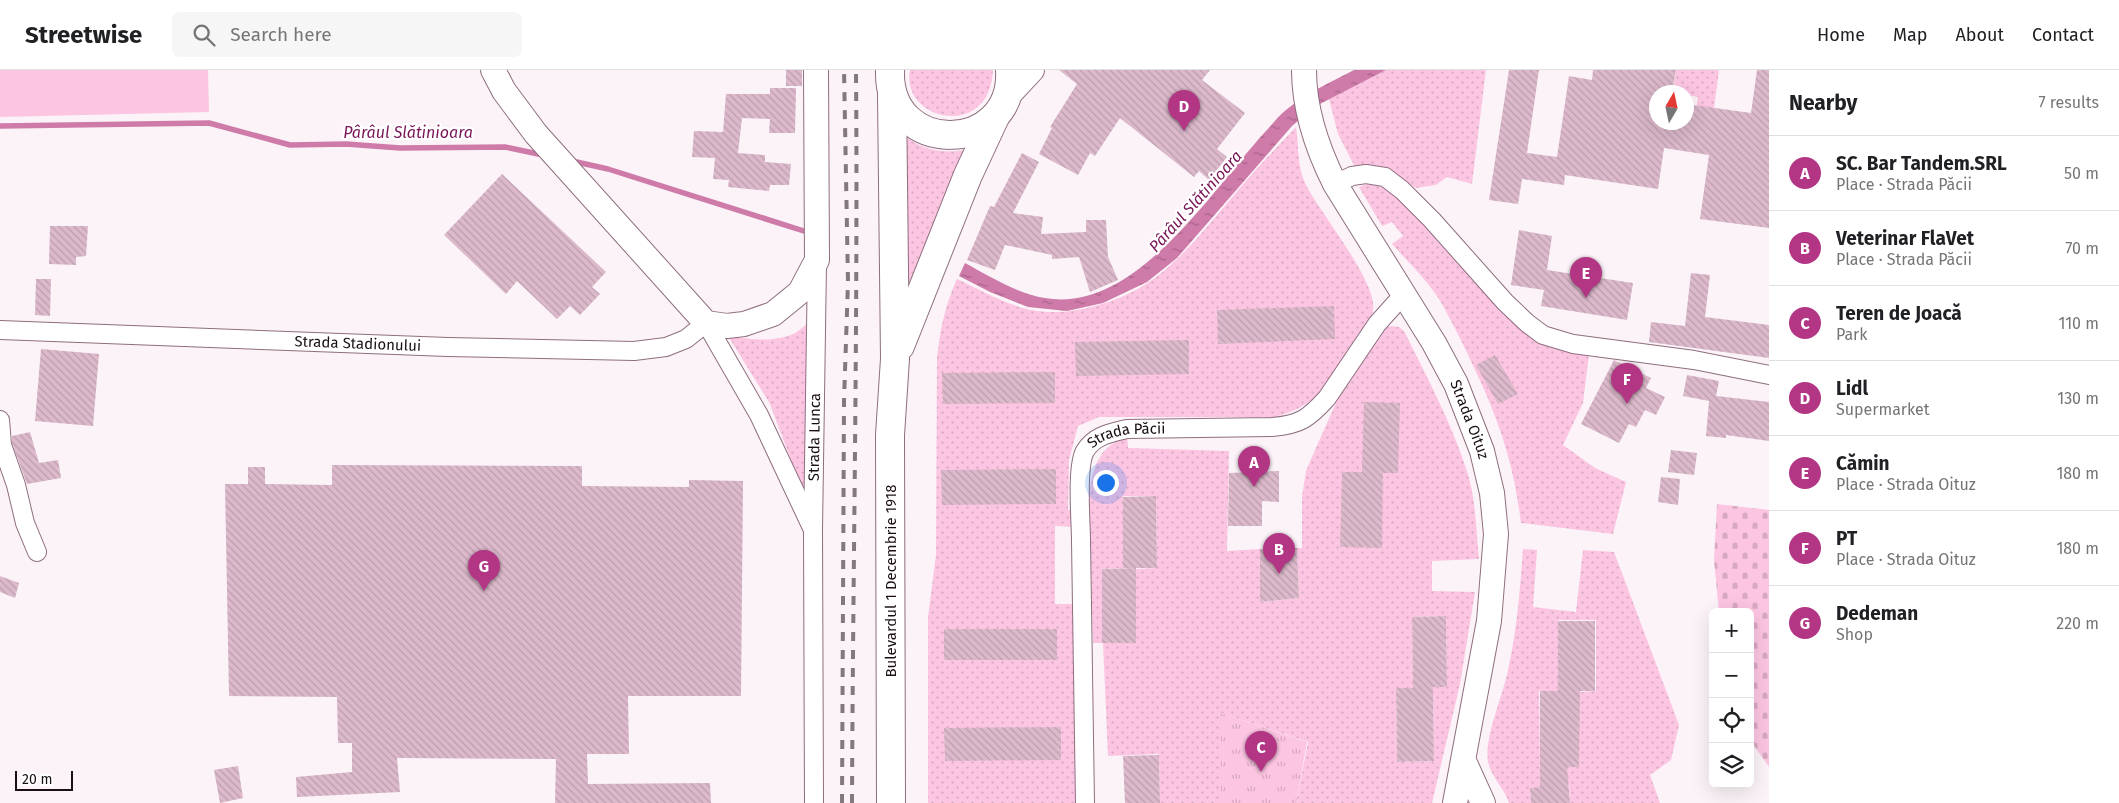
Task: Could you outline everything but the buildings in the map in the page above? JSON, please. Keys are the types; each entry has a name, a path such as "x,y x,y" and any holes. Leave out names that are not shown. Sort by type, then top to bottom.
{"main road":[{"name":"Bulevardul 1 Decembrie 1918","path":"896,359 946,230 1009,88 1010,70"},
{"name":"Bulevardul 1 Decembrie 1918","path":"891,82 896,359 890,435 891,803"},
{"path":"891,82 902,112 918,127 937,135 958,136 978,129 1001,107"}],"street":[{"path":"492,70 504,91 536,134 706,323 759,415 812,530"},
{"name":"Strada Lunca","path":"814,803 812,530 817,260 816,70"},
{"path":"1001,107 1032,70"},
{"name":"Strada Oituz","path":"1305,81 1310,118 1320,154 1335,184 1434,343 1456,384 1482,451 1492,493 1496,534 1494,576 1487,631 1455,803"},
{"path":"1335,184 1352,176 1366,174 1385,177 1402,190 1432,220 1510,307 1543,335 1573,344 1694,360 1769,375"},
{"path":"706,323 727,326 744,324 773,314 800,292 817,260"},
{"name":"Strada Păcii","path":"1085,803 1081,464 1085,452 1098,438 1127,429 1272,427 1288,426 1300,422 1317,409 1326,398 1377,324 1403,295"},
{"name":"Strada Stadionului","path":"0,330 448,347 634,351 666,347 686,339 706,323"},
{"path":"0,420 2,445 16,485 25,523 37,552"},
{"path":"1464,761 1483,803"}],"green space":[{"path":"0,70 208,70 209,112 0,117"},
{"path":"910,70 993,70 988,92 977,107 963,115 947,116 931,111 918,102 911,88"},
{"path":"1386,70 1486,70 1472,184 1447,177 1436,185 1416,188 1387,169 1355,167 1338,134 1329,99"},
{"path":"1676,70 1719,70 1708,155 1690,151 1698,97 1694,96 1694,85 1674,85"},
{"path":"1296,127 1299,163 1305,183 1357,265 1372,298 1373,310 1365,329 1347,352 1324,388 1308,403 1287,413 1274,417 1099,417 1078,426 1069,460 1068,510 1075,509 1074,527 1055,526 1055,604 1075,604 1077,803 928,803 928,617 936,555 937,358 949,298 957,279 1012,305 1039,311 1063,312 1079,310 1118,298 1139,288 1174,262"},
{"path":"900,133 926,148 934,150 972,149 905,302"},
{"path":"1367,184 1382,187 1404,199 1485,290 1589,354 1583,403 1563,445 1595,468 1626,482 1613,534 1521,523 1518,500 1508,457 1496,418 1479,378 1439,299 1392,244 1403,236 1392,222 1382,226 1359,187"},
{"path":"811,319 807,471 803,491 769,402 728,336 761,340 777,339 796,333"},
{"path":"1391,326 1399,327 1404,331 1438,400 1461,453 1470,482 1475,515 1479,559 1432,561 1432,591 1475,592 1460,684 1432,803 1296,803 1308,742 1221,713 1221,803 1160,803 1159,754 1108,756 1103,643 1136,643 1136,569 1157,568 1156,496 1123,496 1123,568 1102,569 1102,643 1093,643 1089,494 1096,464 1103,452 1127,435 1128,448 1229,451 1227,551 1260,549 1261,602 1299,598 1297,548 1302,548 1302,497 1306,471 1344,385 1380,330","holes":["1446,616 1447,687 1433,687 1434,761 1397,762 1396,688 1413,688 1412,617"]},
{"path":"1717,504 1769,510 1769,767 1754,746 1754,608 1719,608 1714,560"},
{"path":"1523,549 1537,550 1533,607 1576,612 1583,550 1614,552 1679,725 1671,760 1650,775 1660,803 1570,803 1569,785 1530,788 1531,803 1509,803 1495,778 1488,762 1489,741 1506,680 1514,640","holes":["1558,620 1596,620 1596,691 1579,692 1579,767 1540,767 1539,691 1558,691"]},
{"path":"1221,713 1307,742 1296,803 1221,803"}],"water":[{"path":"1354,70 1386,70 1316,106 1292,126 1177,258 1147,282 1103,303 1067,311 1028,307 990,292 959,276 965,263 1014,289 1045,298 1078,298 1110,287 1140,268 1169,243 1283,112 1310,93"}],"waterway":[{"name":"Pârâul Slătinioara","path":"0,126 209,123 290,145 346,144 400,148 505,147 543,155"},
{"name":"Pârâul Slătinioara","path":"572,161 608,169 807,232"}],"railway":[{"path":"842,803 844,401 848,282 844,70"},
{"path":"852,803 856,345 856,70"}],"place":[{"name":"Lidl","path":"1184,131"},
{"name":"Cămin","path":"1586,298"},
{"name":"PT","path":"1627,404"},
{"name":"SC. Bar Tandem.SRL","path":"1254,487"},
{"name":"Veterinar FlaVet","path":"1279,574"},
{"name":"Dedeman","path":"484,591"},
{"name":"Teren de Joacă","path":"1261,772"}]}
